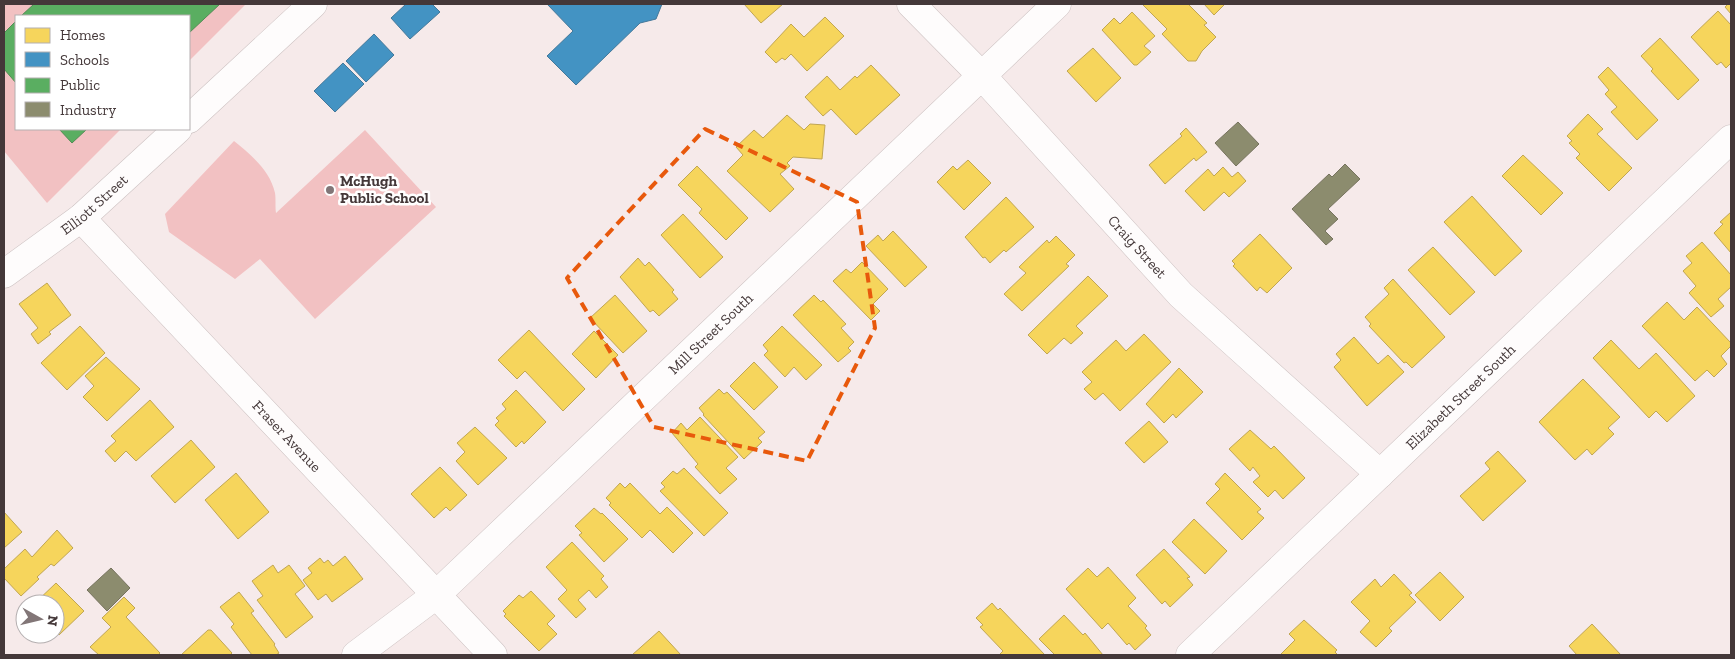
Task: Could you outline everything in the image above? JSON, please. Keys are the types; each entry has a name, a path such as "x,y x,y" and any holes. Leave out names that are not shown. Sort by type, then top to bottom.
{"street":[{"path":"190,117 313,4"},
{"name":"Craig Street","path":"911,4 982,76 1181,295 1380,474"},
{"name":"Mill Street South","path":"356,655 436,595 1057,4"},
{"name":"Elliott Street","path":"4,274 81,218 177,130"},
{"name":"Elizabeth Street South","path":"1190,655 1731,139"},
{"name":"Fraser Avenue","path":"81,218 493,655"}],"highlighted area":[{"path":"705,129 857,202 875,328 807,461 654,427 567,278"}],"shaded area":[{"path":"4,4 246,4 190,60 190,15 15,15 15,130 120,130 47,203 4,151"},
{"path":"365,130 436,207 315,319 260,259 235,279 169,232 165,214 234,141 259,164 269,177 275,193 276,213"}],"building: Homes":[{"path":"744,4 783,4 761,23"},
{"path":"1142,4 1188,4 1207,23 1204,25 1216,37 1202,51 1196,61 1188,61 1162,34 1167,29"},
{"path":"1204,4 1225,4 1214,15"},
{"path":"1731,4 1731,14 1725,7"},
{"path":"1718,11 1731,25 1731,63 1726,68 1721,62 1717,65 1691,37"},
{"path":"1132,12 1155,36 1144,46 1151,52 1137,65 1134,65 1102,30 1114,18 1120,24"},
{"path":"825,17 844,36 807,71 791,54 785,60 782,58 776,63 765,52 791,24 804,37"},
{"path":"1660,38 1699,80 1678,100 1651,71 1653,69 1641,56"},
{"path":"1093,48 1121,78 1096,102 1067,71"},
{"path":"871,65 900,95 856,135 831,109 823,116 805,97 827,76 840,90"},
{"path":"1608,67 1658,120 1637,140 1611,112 1617,107 1605,94 1609,90 1598,77"},
{"path":"1588,114 1603,129 1597,134 1632,168 1609,191 1576,158 1580,154 1569,143 1572,141 1567,136"},
{"path":"787,115 804,130 810,124 825,125 822,159 793,157 787,163 790,166 780,174 794,189 770,212 727,171 743,155 736,147 754,130 763,138"},
{"path":"1186,128 1207,152 1196,161 1194,158 1165,184 1149,165 1182,136 1180,134"},
{"path":"1523,155 1563,193 1541,215 1502,176"},
{"path":"968,160 991,183 964,210 937,182 953,166 957,170"},
{"path":"697,166 748,218 726,240 699,213 702,209 678,185"},
{"path":"1223,167 1232,177 1238,172 1246,181 1229,197 1224,192 1204,211 1185,191 1208,169 1214,176"},
{"path":"1472,196 1522,251 1495,276 1444,222"},
{"path":"1006,197 1034,227 1006,252 1004,250 990,263 985,257 983,258 965,237"},
{"path":"1731,212 1731,253 1714,233 1723,224 1720,222"},
{"path":"683,214 723,257 700,278 661,235"},
{"path":"893,231 927,267 905,287 866,246 878,235 883,241"},
{"path":"1260,234 1292,268 1267,293 1260,287 1257,291 1233,266 1235,264 1232,261"},
{"path":"1056,236 1075,255 1066,264 1069,266 1022,311 1004,294 1026,273 1019,267 1047,240 1049,243"},
{"path":"1702,242 1731,275 1731,287 1718,299 1724,306 1711,317 1689,293 1696,286 1683,271 1692,263 1686,256"},
{"path":"1433,247 1475,292 1450,315 1408,270"},
{"path":"638,258 645,266 649,262 674,290 672,292 678,299 659,316 653,310 650,312 620,277"},
{"path":"862,262 888,289 873,304 880,311 871,320 833,281 846,269 851,273"},
{"path":"1088,276 1108,296 1076,326 1083,333 1071,344 1064,338 1047,354 1028,335"},
{"path":"1393,279 1445,337 1412,368 1406,362 1404,363 1369,326 1371,324 1365,317 1389,294 1384,288"},
{"path":"47,283 71,315 49,332 51,334 38,344 31,334 38,328 19,304"},
{"path":"615,295 647,331 623,353 590,318"},
{"path":"814,295 821,302 823,300 846,324 841,328 854,342 848,348 851,351 838,362 793,315"},
{"path":"1667,302 1684,320 1697,307 1731,343 1731,346 1721,356 1727,364 1714,377 1707,370 1695,381 1642,326"},
{"path":"80,326 105,353 67,390 41,363"},
{"path":"782,326 822,365 806,380 794,367 785,377 764,355 768,351 763,345"},
{"path":"529,330 585,389 563,411 525,371 517,379 498,360"},
{"path":"594,331 618,355 596,378 572,354"},
{"path":"1144,334 1171,362 1120,411 1103,393 1095,400 1084,389 1092,382 1082,372 1116,340 1126,351"},
{"path":"1354,337 1378,364 1388,355 1404,372 1367,406 1334,367 1341,360 1336,354"},
{"path":"1611,340 1639,369 1656,353 1695,396 1667,422 1656,411 1649,418 1593,358"},
{"path":"106,357 140,389 107,421 83,397 94,386 85,376"},
{"path":"754,362 778,387 754,410 730,386"},
{"path":"1179,368 1203,392 1176,418 1173,414 1164,423 1146,404"},
{"path":"1583,379 1620,417 1608,428 1614,434 1592,455 1587,449 1575,460 1539,422"},
{"path":"719,389 724,394 727,392 765,432 758,438 762,442 744,459 703,415 699,408"},
{"path":"516,390 546,422 524,444 522,441 516,447 495,425 499,421 496,418 506,409 502,404"},
{"path":"150,400 174,427 136,461 126,451 115,462 105,451 116,441 111,436"},
{"path":"700,417 738,457 726,468 737,479 720,494 695,467 698,464 672,433 681,423 687,430"},
{"path":"1149,421 1168,442 1144,463 1125,443"},
{"path":"475,427 507,458 478,485 456,461 465,452 457,443"},
{"path":"1250,430 1271,449 1274,446 1305,478 1283,499 1275,490 1268,497 1253,482 1260,476 1253,467 1250,471 1229,449"},
{"path":"191,440 215,467 175,503 151,476"},
{"path":"1498,451 1526,481 1483,521 1460,496 1490,469 1485,463"},
{"path":"440,467 467,495 450,511 446,507 434,518 411,494"},
{"path":"684,468 728,513 704,536 660,491 665,487 661,483 673,471 677,474"},
{"path":"236,473 269,512 238,539 205,500"},
{"path":"1225,473 1261,509 1257,512 1264,518 1242,540 1206,503 1220,489 1215,484"},
{"path":"620,483 625,488 630,483 660,514 667,507 693,533 673,553 650,530 642,538 609,505 611,503 606,498"},
{"path":"594,508 602,513 628,539 604,562 579,535 582,533 575,526"},
{"path":"4,512 22,532 4,548"},
{"path":"1194,519 1227,551 1205,574 1172,542"},
{"path":"57,530 73,548 54,566 51,564 23,594 19,594 4,578 4,569 25,549 32,557"},
{"path":"572,542 604,576 601,579 608,587 596,598 589,590 578,600 586,609 576,618 558,599 567,590 546,567"},
{"path":"1164,549 1190,577 1187,578 1193,585 1170,607 1165,601 1162,604 1136,575"},
{"path":"345,556 363,579 332,602 326,594 318,600 303,580 312,573 308,568 320,558 324,563 328,560 333,566"},
{"path":"273,565 278,573 289,565 305,586 295,594 313,617 286,638 257,600 263,596 252,581"},
{"path":"1108,567 1136,598 1128,606 1147,626 1145,628 1151,635 1135,650 1129,643 1127,645 1108,623 1102,629 1066,589 1088,568 1097,577"},
{"path":"1440,572 1464,597 1440,621 1415,595"},
{"path":"1394,574 1412,593 1409,595 1416,602 1389,628 1392,631 1376,647 1360,632 1370,621 1351,602 1375,579 1381,587"},
{"path":"56,583 84,611 65,629 65,594 44,594"},
{"path":"531,591 555,616 547,624 557,634 539,651 504,616 506,614 503,611 519,595 523,598"},
{"path":"239,592 254,611 251,613 275,644 279,653 276,655 252,655 231,627 234,624 220,607"},
{"path":"124,597 135,608 126,617 160,653 158,655 99,655 90,647 111,627 102,618"},
{"path":"992,603 998,610 1000,608 1045,655 999,655 1003,651 980,627 983,625 976,618"},
{"path":"1064,615 1083,635 1085,633 1103,655 1055,655 1039,639"},
{"path":"1304,620 1337,650 1335,652 1338,655 1281,654 1295,640 1289,634"},
{"path":"1592,624 1621,655 1577,655 1569,646"},
{"path":"208,630 211,630 232,653 230,655 181,655"},
{"path":"659,631 681,655 632,655"}],"building: Schools":[{"path":"406,4 432,4 440,12 410,39 391,18"},
{"path":"547,4 662,4 656,19 640,23 576,85 547,56 573,31"},
{"path":"374,34 394,55 366,82 346,61"},
{"path":"343,63 364,84 335,112 314,91"}],"building: Public":[{"path":"34,4 220,4 190,32 190,15 22,15"},
{"path":"15,22 15,82 4,69 4,33"},
{"path":"60,130 86,130 72,143"}],"building: Industry":[{"path":"1238,122 1259,144 1236,166 1215,143"},
{"path":"1345,164 1360,179 1328,209 1338,219 1325,231 1333,239 1326,245 1292,209 1329,174 1332,177"},
{"path":"111,568 130,588 107,611 87,590"}],"place":[{"name":"McHugh Public School","path":"330,190"}]}
